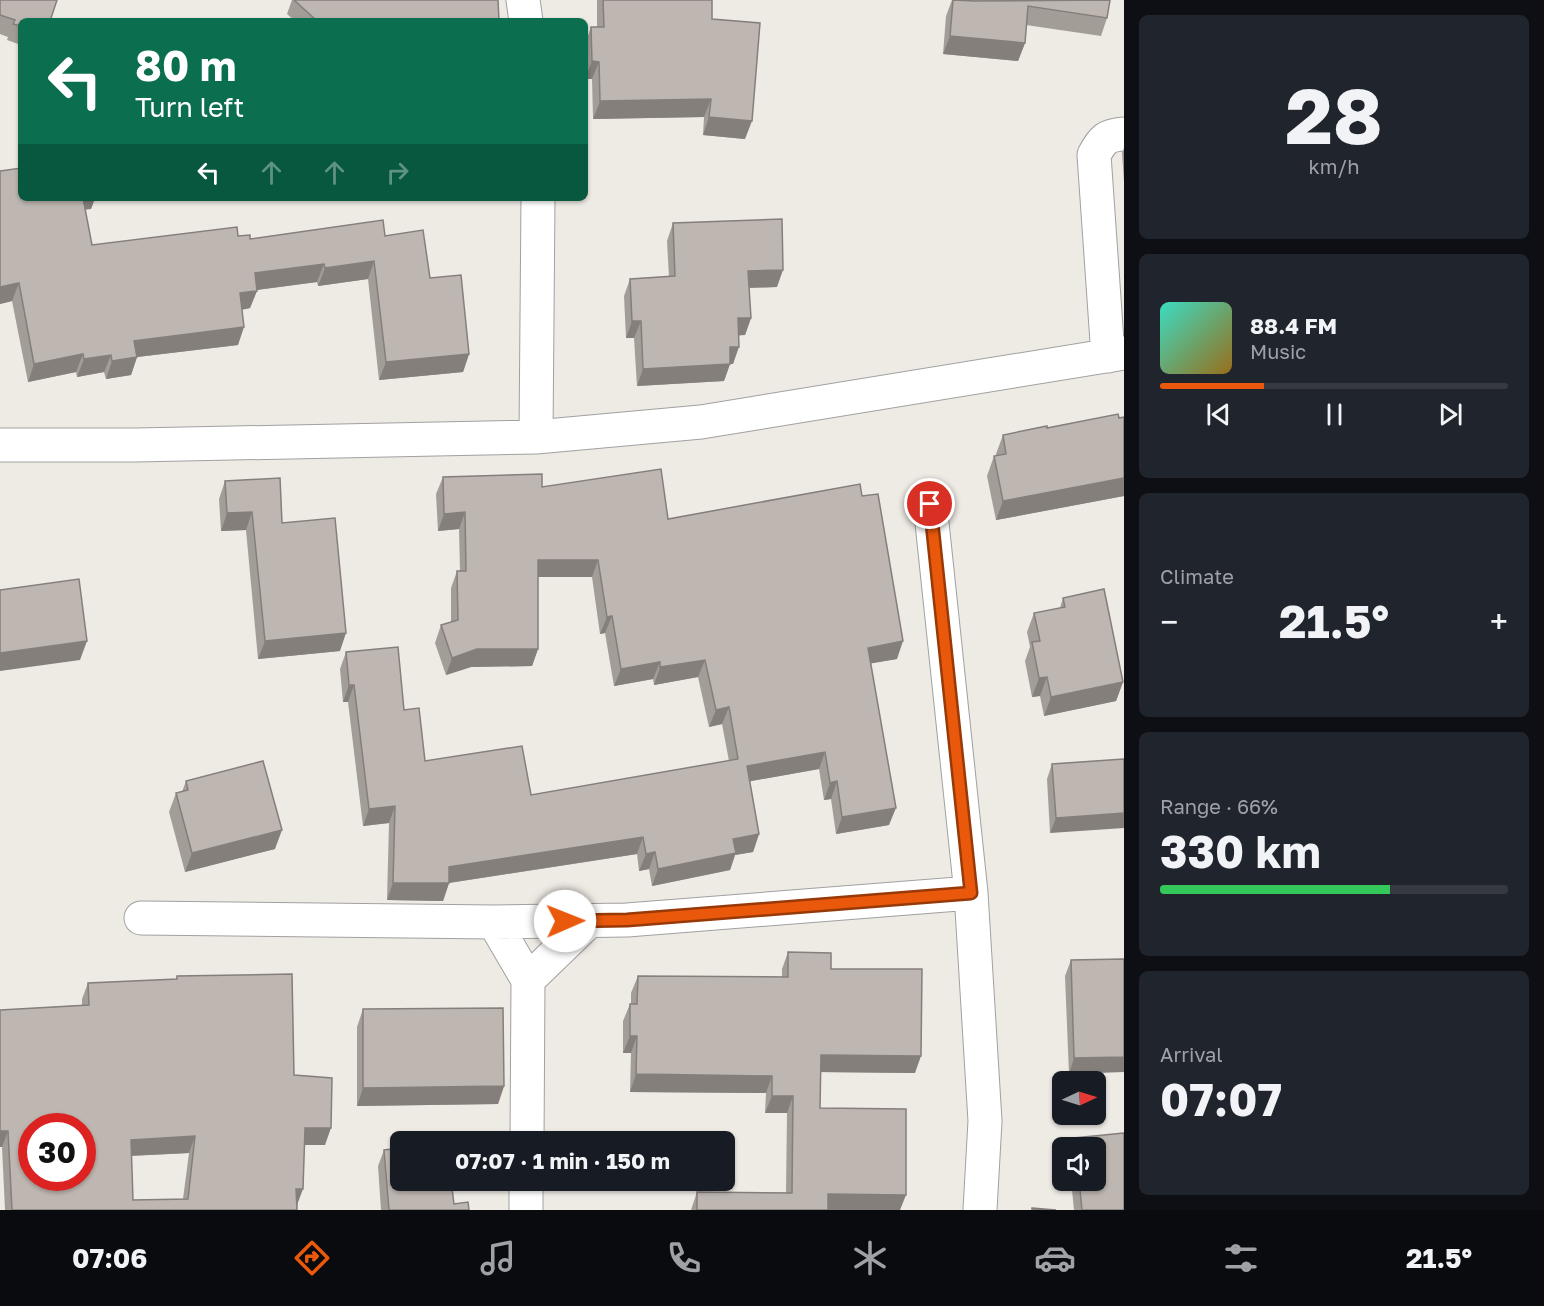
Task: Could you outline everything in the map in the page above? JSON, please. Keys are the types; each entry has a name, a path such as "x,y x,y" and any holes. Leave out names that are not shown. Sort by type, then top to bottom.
{"street":[{"path":"523,0 526,18"},
{"path":"0,445 136,445 536,437 701,422 1116,354 1094,155 1102,141 1124,134"},
{"path":"536,437 538,201"},
{"path":"930,504 971,893 986,1121 980,1210"},
{"path":"141,918 494,922 627,920 971,893"},
{"path":"528,980 589,921"},
{"path":"494,922 528,980 527,1131"},
{"path":"526,1191 526,1210"}],"building":[{"path":"0,0 57,0 51,18 18,18 18,25 13,24 15,20 0,15"},
{"path":"294,0 498,0 499,18 314,18"},
{"path":"603,0 712,0 712,19 760,23 752,121 709,117 711,99 600,101 599,62 592,61 591,27 604,27"},
{"path":"953,0 1110,0 1107,18 1028,6 1025,43 950,36"},
{"path":"18,168 18,201 84,201 92,245 237,227 238,236 250,235 250,239 383,220 385,236 423,230 430,278 461,275 469,354 386,362 374,261 325,268 324,264 255,273 257,291 240,293 244,327 134,341 137,357 112,361 111,355 84,359 83,354 34,364 19,283 0,287 0,171"},
{"path":"782,219 783,270 748,271 751,318 738,318 739,347 730,347 730,364 643,369 641,321 632,321 630,279 675,276 673,223"},
{"path":"1118,414 1119,418 1124,417 1124,478 1003,501 994,456 1006,454 1003,435"},
{"path":"661,469 668,519 860,484 862,496 878,494 903,641 868,648 896,808 842,817 837,781 830,783 825,752 747,766 759,834 733,839 736,853 658,869 655,852 646,854 643,837 449,867 449,883 393,883 395,806 369,809 354,685 349,685 346,652 398,647 404,710 419,708 425,761 522,746 531,795 738,759 729,707 716,710 705,660 660,667 660,662 621,669 612,616 607,617 598,560 538,560 538,649 477,649 452,658 441,625 458,620 457,571 466,571 465,512 444,514 443,477 542,474 542,487"},
{"path":"280,478 282,523 335,518 346,633 265,641 252,512 227,513 225,481"},
{"path":"79,579 87,641 0,653 0,590"},
{"path":"1104,589 1123,682 1051,697 1047,677 1039,678 1032,642 1040,641 1034,613 1065,607 1063,598"},
{"path":"1124,759 1124,813 1056,818 1052,764"},
{"path":"263,761 282,830 192,853 176,793 188,790 186,781"},
{"path":"788,952 831,953 831,969 922,969 921,1056 821,1055 820,1108 906,1109 906,1195 828,1194 828,1210 697,1210 697,1192 792,1193 793,1096 772,1096 772,1076 636,1074 637,1036 630,1036 630,1004 637,1004 638,976 788,977"},
{"path":"1124,959 1124,1057 1074,1058 1071,960"},
{"path":"292,974 294,1075 332,1078 331,1128 305,1128 303,1189 296,1189 297,1210 12,1210 8,1131 0,1131 0,1010 89,1005 88,983 177,979 177,976","holes":["195,1136 188,1199 133,1200 131,1140"]},
{"path":"503,1008 504,1086 363,1088 363,1009"},
{"path":"1124,1133 1124,1210 1082,1210 1080,1191 1106,1191 1106,1137 1084,1137"},
{"path":"390,1149 390,1191 452,1191 454,1204 468,1202 469,1210 389,1210 384,1150"},
{"path":"1032,1208 1056,1210 1032,1210"}],"route":[{"path":"565,921 627,920 971,893 930,504"}]}
